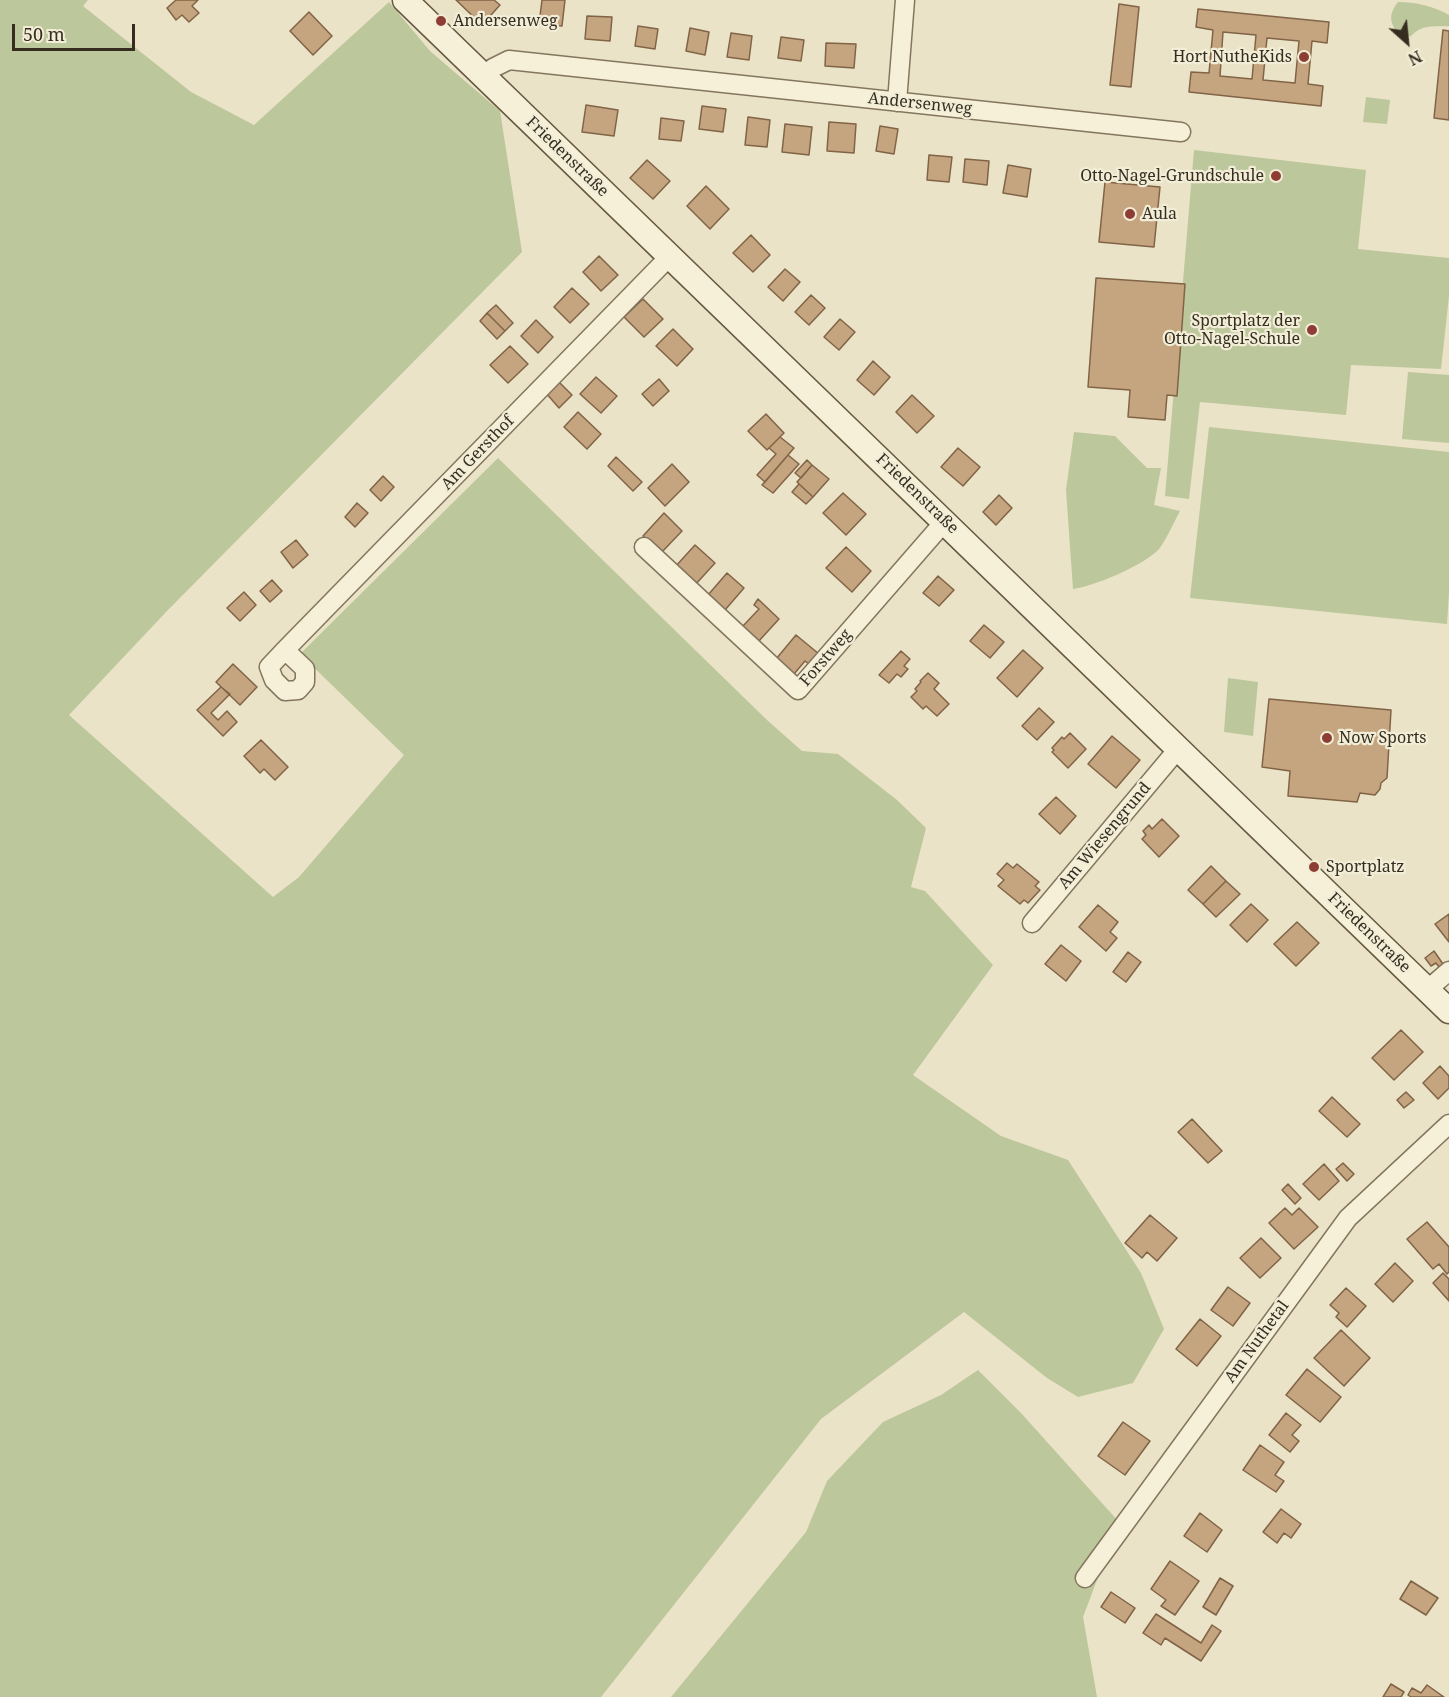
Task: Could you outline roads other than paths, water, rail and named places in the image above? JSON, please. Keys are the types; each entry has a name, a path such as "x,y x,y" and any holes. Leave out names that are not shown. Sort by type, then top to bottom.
{"main road":[{"name":"Friedenstraße","path":"405,0 1449,1011"}],"street":[{"path":"897,102 905,0"},
{"name":"Andersenweg","path":"485,77 494,68 508,60 1181,132"},
{"name":"Am Gersthof","path":"285,650 670,256"},
{"name":"Forstweg","path":"644,547 798,690 945,521"},
{"name":"Am Wiesengrund","path":"1032,923 1178,749"},
{"path":"1427,990 1449,971"},
{"name":"Am Nuthetal","path":"1085,1578 1348,1218 1449,1124"}],"place":[{"name":"Andersenweg","path":"441,21"},
{"name":"Hort NutheKids","path":"1304,57"},
{"name":"Otto-Nagel-Grundschule","path":"1276,176"},
{"name":"Aula","path":"1130,214"},
{"name":"Sportplatz der Otto-Nagel-Schule","path":"1312,330"},
{"name":"Now Sports","path":"1327,738"},
{"name":"Sportplatz","path":"1314,867"}]}
